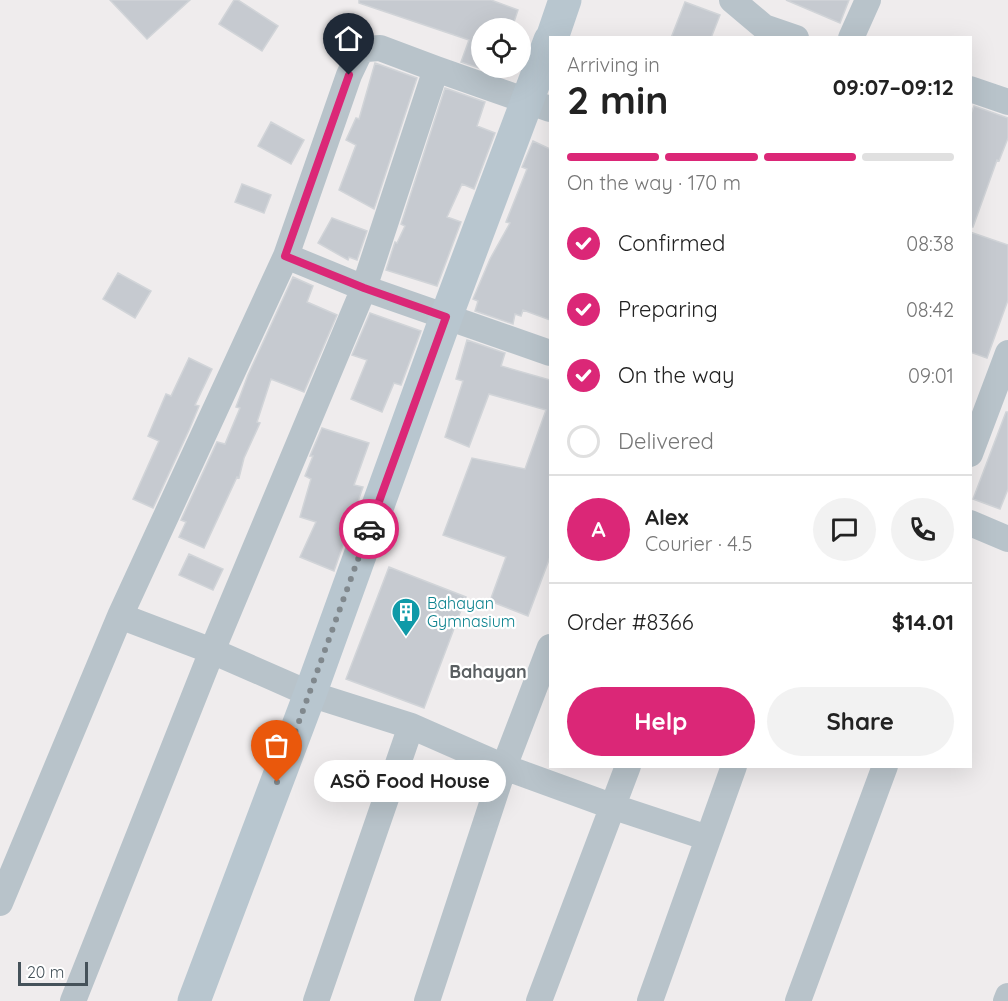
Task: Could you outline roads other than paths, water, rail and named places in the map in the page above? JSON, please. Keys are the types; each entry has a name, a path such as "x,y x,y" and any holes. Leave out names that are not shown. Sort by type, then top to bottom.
{"street":[{"path":"552,36 565,0"},
{"path":"732,0 764,27 790,36"},
{"path":"852,36 868,0"},
{"path":"0,903 120,616 285,256 349,75 359,54 366,49 380,48 539,105"},
{"path":"194,1001 310,694 446,317 539,105 549,50"},
{"path":"73,1001 212,651 364,288 436,69"},
{"path":"972,90 1008,102"},
{"path":"285,256 364,288 549,352"},
{"path":"972,449 1008,353"},
{"path":"972,524 1008,539"},
{"path":"120,616 212,651 310,694 411,726 504,767 708,838"},
{"path":"427,1001 504,767 549,650"},
{"path":"316,1001 411,726"},
{"path":"539,1001 627,768"},
{"path":"650,1001 733,768"},
{"path":"798,1001 884,768"},
{"path":"1006,1001 1008,996"}],"place":[{"name":"Bahayan Gymnasium","path":"406,638"},
{"name":"ASÖ Food House","path":"277,782"}],"district":[{"name":"Bahayan","path":"488,672"}]}
